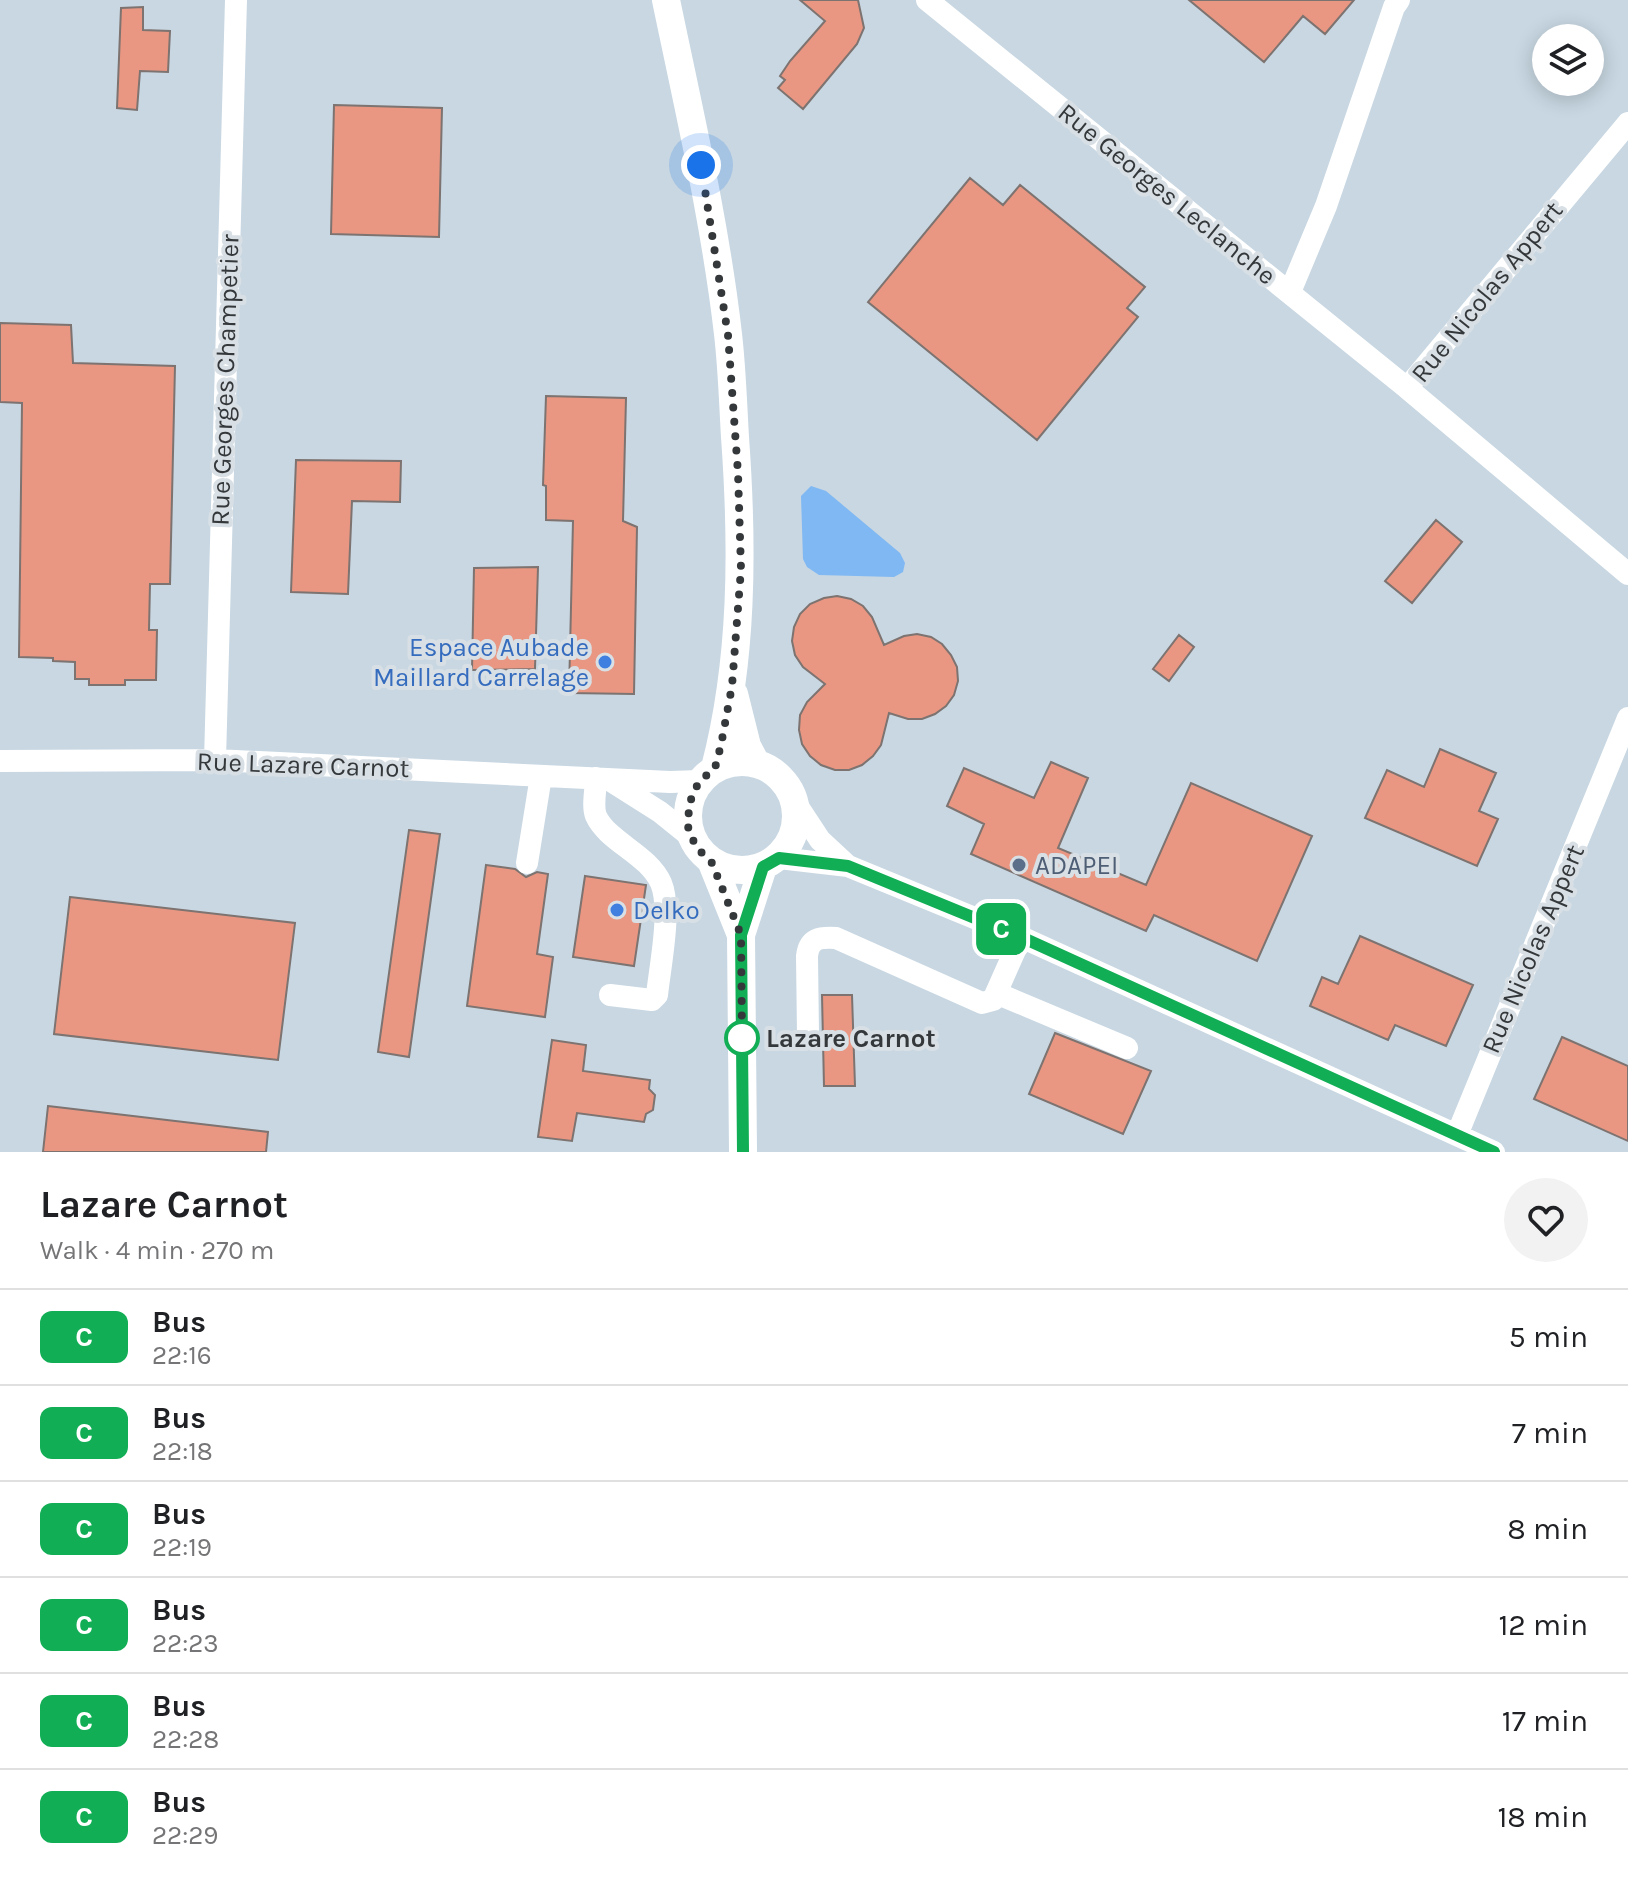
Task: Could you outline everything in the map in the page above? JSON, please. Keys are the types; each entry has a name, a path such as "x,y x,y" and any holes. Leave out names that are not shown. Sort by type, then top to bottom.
{"main road":[{"path":"666,0 706,193 728,335 738,473 741,569 732,686 707,775 688,808 687,823 691,837 712,863 741,935 743,1152"},
{"path":"732,686 747,746 756,763"},
{"path":"707,775 736,762 756,763 773,771 787,784 795,802 797,822 791,842 771,862 741,935"},
{"path":"712,863 737,871 771,862"}],"street":[{"name":"Rue Georges Champetier","path":"215,760 236,0"},
{"name":"Rue Georges Leclanche","path":"927,0 1407,388"},
{"path":"1290,292 1326,206 1399,0"},
{"name":"Rue Nicolas Appert","path":"1628,123 1407,388 1628,574"},
{"name":"Rue Nicolas Appert","path":"1457,1135 1628,718"},
{"name":"Rue Lazare Carnot","path":"0,761 215,760 670,782 707,775"},
{"path":"527,863 541,776"},
{"name":"Rue Lazare Carnot","path":"601,778 660,812 691,837"},
{"path":"601,778 595,814 607,830 649,865 661,884 665,909 657,995 652,1000 610,995"},
{"path":"795,802 820,840 848,866"},
{"path":"771,862 848,866 1021,937 1494,1152"},
{"path":"808,1035 808,946 821,937 836,938 982,1003 993,1000 1021,937"},
{"path":"996,993 1127,1048"}],"shaded area":[{"path":"0,0 1628,0 1628,1152 0,1152"}],"water":[{"path":"811,486 826,491 900,553 905,563 903,572 894,577 819,575 807,567 803,559 801,496"}],"building":[{"path":"800,0 858,0 864,28 857,44 803,109 778,88 785,80 780,76 825,21"},
{"path":"1189,0 1354,0 1325,34 1303,16 1264,62"},
{"path":"143,7 143,30 170,31 168,72 140,71 137,110 117,108 121,8"},
{"path":"334,105 442,108 439,237 331,234"},
{"path":"970,178 1003,205 1020,185 1145,287 1127,308 1138,317 1037,440 868,302"},
{"path":"0,323 71,325 73,363 175,366 170,584 150,584 149,630 157,630 156,680 125,680 125,685 89,685 89,679 75,679 75,662 19,657 22,403 0,402"},
{"path":"546,396 626,398 623,521 637,527 634,694 569,693 573,521 546,520 546,486 543,485"},
{"path":"296,460 401,461 400,502 352,501 348,594 291,592"},
{"path":"1436,520 1462,542 1412,603 1385,581"},
{"path":"538,567 535,669 472,670 474,568"},
{"path":"837,596 863,606 872,617 884,645 917,634 931,637 942,644 957,667 958,681 954,695 935,714 922,719 908,719 889,713 881,745 862,765 849,770 835,770 821,765 802,744 800,715 807,702 825,684 803,667 795,655 792,641 800,614 810,604"},
{"path":"1179,635 1194,647 1169,681 1153,669"},
{"path":"1440,749 1496,773 1479,811 1498,819 1477,866 1365,818 1387,770 1424,787"},
{"path":"1051,762 1088,778 1058,848 1146,885 1191,783 1312,836 1257,961 1154,915 1146,931 971,854 984,824 947,806 964,768 1034,798"},
{"path":"409,830 440,834 409,1057 378,1052"},
{"path":"486,865 515,869 526,877 537,872 548,874 537,954 553,957 545,1017 467,1006"},
{"path":"585,876 646,885 634,966 573,957"},
{"path":"70,897 295,923 278,1060 54,1034"},
{"path":"1360,936 1473,985 1446,1046 1395,1025 1388,1040 1310,1006 1322,977 1338,984"},
{"path":"822,995 852,995 855,1086 824,1086"},
{"path":"1055,1033 1151,1071 1123,1134 1029,1094"},
{"path":"1562,1037 1628,1066 1628,1141 1534,1099"},
{"path":"552,1040 586,1045 583,1071 650,1080 649,1089 655,1095 653,1110 646,1114 644,1122 577,1113 572,1141 538,1137"},
{"path":"48,1106 268,1132 266,1152 43,1152"}],"bus line":[{"name":"C","path":"743,1152 741,935 763,867 779,858 848,866 963,913 1494,1152"}],"place":[{"name":"Espace Aubade Maillard Carrelage","path":"605,662"},
{"name":"ADAPEI","path":"1019,865"},
{"name":"Delko","path":"617,910"},
{"name":"Lazare Carnot","path":"742,1038"}],"route":[{"path":"701,165 728,335 741,569 732,686 721,745 715,768 700,781 692,794 687,823 691,837 712,863 741,935 742,1038"}]}
